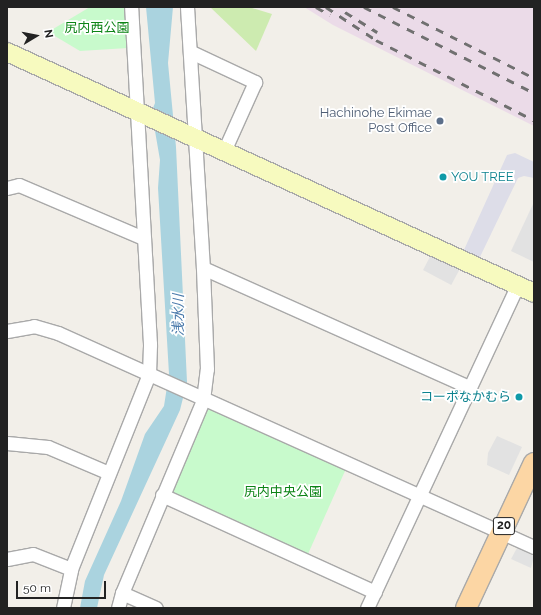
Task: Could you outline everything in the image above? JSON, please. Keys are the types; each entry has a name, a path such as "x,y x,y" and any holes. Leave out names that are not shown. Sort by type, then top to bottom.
{"main road":[{"name":"20","path":"466,608 534,464"},
{"path":"475,589 484,608"}],"street":[{"path":"63,608 71,569 152,375 143,238 141,113 131,7"},
{"path":"118,608 122,593 162,495 203,400 207,369 203,268 193,138 191,52 187,7"},
{"path":"7,52 534,293"},
{"path":"191,52 255,82 224,151"},
{"path":"7,188 19,186 143,238"},
{"path":"203,268 469,387"},
{"path":"367,608 517,286"},
{"path":"7,331 34,326 58,333 152,375 203,400 534,547"},
{"path":"7,443 48,447 110,473"},
{"path":"162,495 375,592"},
{"path":"7,559 33,554 71,569"},
{"path":"122,593 156,608"}],"shaded area":[{"path":"304,7 534,7 534,126 333,25"},
{"path":"515,153 534,162 534,178 524,176 518,178 479,259 463,252 507,155"},
{"path":"534,202 534,262 511,251"},
{"path":"431,255 459,270 451,285 423,270"},
{"path":"497,436 522,447 509,475 487,465 488,453"},
{"path":"517,548 534,556 531,568 511,559"}],"green space":[{"name":"尻内西公園","path":"90,7 125,7 128,48 80,51 48,32"},
{"path":"210,7 249,7 272,14 256,51"},
{"name":"尻内中央公園","path":"206,407 346,469 308,555 168,493"}],"water":[{"name":"浅水川","path":"146,7 173,7 168,63 176,147 187,382 180,410 104,575 97,608 80,608 85,581 121,501 145,434 164,406 169,374 158,188 160,160 155,131 153,108 155,103"}],"railway":[{"path":"316,7 330,15"},
{"path":"326,7 376,40 534,120"},
{"path":"364,7 534,93"},
{"path":"393,7 534,78"},
{"path":"345,12 377,32"}],"place":[{"name":"Hachinohe Ekimae Post Office","path":"440,121"},
{"name":"YOU TREE","path":"443,177"},
{"name":"コーポなかむら","path":"519,397"}]}
